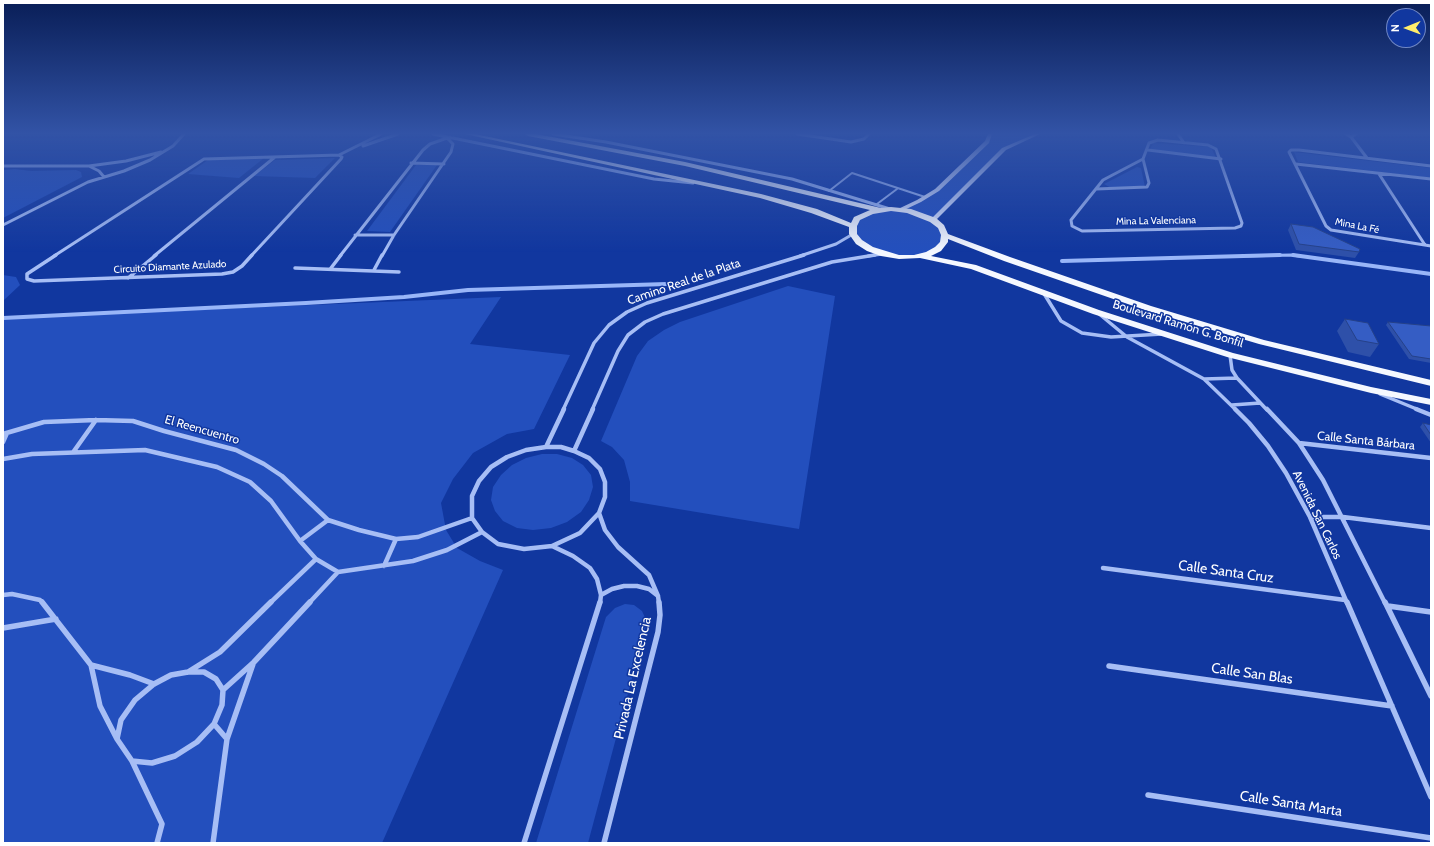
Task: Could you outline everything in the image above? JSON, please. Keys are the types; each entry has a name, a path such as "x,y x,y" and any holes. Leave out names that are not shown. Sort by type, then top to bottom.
{"main road":[{"path":"657,173 814,210 853,230 859,242 870,249 884,254 899,257 922,256 938,249 944,242 945,235 941,227 933,220 922,215 878,207 728,173"},
{"path":"900,210 937,190 954,173"},
{"path":"933,220 980,173"},
{"path":"853,230 857,219 878,207"},
{"name":"Boulevard Ramón G. Bonfil","path":"945,235 1007,259 1148,308 1262,342 1431,384"},
{"name":"Boulevard Ramón G. Bonfil","path":"922,256 973,267 1096,312 1230,355 1371,390 1431,402"}],"street":[{"path":"100,173 104,177"},
{"path":"3,225 55,197 88,182 118,173"},
{"name":"Circuito Diamante Azulado","path":"182,173 27,274 27,279 34,281 128,278 222,274 233,272 242,266 328,173"},
{"path":"128,278 256,173"},
{"path":"331,268 403,173"},
{"path":"374,270 394,235 437,173"},
{"path":"626,173 654,179 707,184"},
{"path":"765,173 792,179 878,207"},
{"path":"1096,189 1103,180 1116,173"},
{"path":"1096,189 1147,187 1149,183 1147,173"},
{"name":"Mina La Valenciana","path":"1096,189 1071,220 1072,226 1082,231 1235,228 1241,226 1242,223 1226,173"},
{"name":"Mina La Fé","path":"1301,173 1326,226 1331,230 1431,246"},
{"path":"1375,173 1431,180"},
{"path":"1379,174 1425,245"},
{"name":"Camino Real de la Plata","path":"546,447 594,343 609,325 627,312 647,303 808,254 836,244 853,230"},
{"path":"355,235 394,235"},
{"name":"Camino Real de la Plata","path":"574,451 618,351 628,335 645,322 663,314 832,262 884,254"},
{"path":"295,268 331,268 400,272"},
{"path":"1043,292 1061,321 1069,327 1082,333 1097,336 1127,337 1166,334"},
{"name":"Avenida San Carlos","path":"1096,312 1127,337 1204,379 1232,405 1268,446 1286,473 1310,517 1431,797"},
{"name":"Avenida San Carlos","path":"1230,355 1232,370 1237,378 1299,443 1323,480 1388,606 1431,696"},
{"path":"1204,379 1237,378"},
{"path":"1371,390 1431,416"},
{"path":"1232,405 1260,403"},
{"path":"74,451 96,420"},
{"name":"El Reencuentro","path":"3,442 5,434 44,422 96,420 133,421 164,431 236,450 264,464 282,476 328,520 396,539 418,537 472,518"},
{"name":"Calle Santa Bárbara","path":"1299,443 1431,458"},
{"path":"546,447 561,447 574,451 589,458 600,469 605,482 605,497 599,513 580,533 552,546 524,549 498,544 482,532 472,518 472,496 479,481 491,467 507,457 526,450 546,447"},
{"path":"3,460 32,454 74,451 145,450 167,454 216,467 250,482 271,501 300,541 316,559 338,572 413,561 447,550 482,532"},
{"name":"Privada La Excelencia","path":"599,513 605,530 618,547 649,575 658,596 660,615 658,632 604,843"},
{"path":"1310,517 1343,517 1431,528"},
{"path":"300,541 328,520"},
{"path":"384,566 396,539"},
{"path":"524,843 600,606 601,595 597,579 590,568 573,556 552,546"},
{"path":"188,672 220,652 316,559"},
{"name":"Calle Santa Cruz","path":"1104,568 1345,600"},
{"path":"223,690 254,662 338,572"},
{"path":"601,595 618,587 637,586 649,589 658,596"},
{"path":"3,595 12,594 40,600 91,665 100,706 117,739 132,761 162,824 157,843"},
{"path":"1388,606 1431,612"},
{"path":"3,628 56,619"},
{"path":"214,843 216,812 227,739 254,662"},
{"path":"91,665 154,684"},
{"name":"Calle San Blas","path":"1109,666 1392,706"},
{"path":"117,739 121,720 135,700 154,684 171,675 188,672 204,672 216,679 223,690 222,705 214,724 197,742 175,756 152,763 132,761"},
{"path":"214,724 227,739"},
{"name":"Calle Santa Marta","path":"1148,795 1431,838"}],"lane":[{"path":"829,191 851,173"},
{"path":"853,173 925,197"},
{"path":"878,207 897,189"}],"shaded area":[{"path":"3,173 81,173 82,177 3,218"},
{"path":"189,173 245,173 239,178"},
{"path":"257,173 320,173 315,178 254,176"},
{"path":"410,173 431,173 390,232 367,231"},
{"path":"954,173 980,173 933,220 941,227 944,242 928,254 899,257 870,249 853,234 857,219 866,213 900,210 937,190"},
{"path":"1124,173 1142,173 1145,187 1111,188 1104,184"},
{"path":"1393,173 1431,173 1431,178"},
{"path":"3,275 16,277 20,285 3,301"},
{"path":"788,286 835,296 799,529 630,501 630,482 624,460 612,447 601,441 637,356 648,341 664,330 680,322"},
{"path":"501,297 470,344 570,355 534,429 507,434 473,453 453,479 441,503 446,530 457,548 480,561 503,570 382,843 3,843 3,318"},
{"path":"542,454 557,454 572,458 583,465 591,475 593,487 589,500 581,512 567,522 551,528 533,530 517,528 503,521 495,511 491,500 493,487 501,475 512,465 526,458"},
{"path":"625,604 634,605 642,611 647,622 588,843 536,843 606,617 615,608"}],"building":[{"path":"1291,224 1313,227 1360,249 1359,252 1299,244"},
{"path":"1345,319 1368,323 1379,344 1357,340"},
{"path":"1388,322 1431,326 1431,359 1412,356"},
{"path":"1423,423 1431,425 1431,435"}],"waterway":[{"path":"1248,256 1280,255"},
{"path":"1293,255 1431,274"},
{"path":"1242,256 1248,256"},
{"path":"1062,261 1248,256"},
{"path":"1248,256 1300,256"},
{"path":"3,318 306,303 404,297 468,290 667,284"}]}
